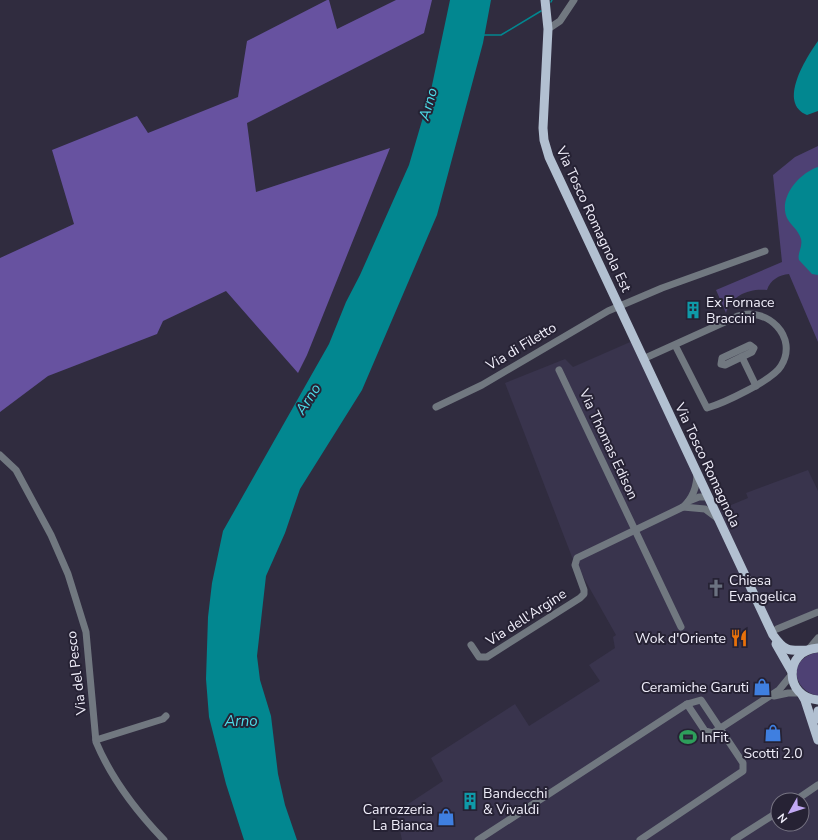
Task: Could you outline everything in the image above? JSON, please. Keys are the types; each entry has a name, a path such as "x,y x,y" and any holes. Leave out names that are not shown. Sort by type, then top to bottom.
{"main road":[{"name":"Via Tosco Romagnola Est","path":"545,0 548,29 543,128 544,144 619,306"},
{"name":"Via Tosco Romagnola","path":"619,306 719,521 782,647 788,650 808,650 818,648"},
{"name":"Via Tosco Romagnola","path":"775,632 777,645 792,673 795,686 806,703 818,740"},
{"path":"792,673 798,658 808,650"},
{"path":"801,694 808,698 818,700"},
{"path":"818,711 818,719"}],"street":[{"path":"548,29 560,21 574,0"},
{"name":"Via di Filetto","path":"436,407 482,385 600,315 619,306 765,251"},
{"path":"643,359 740,315 753,314 767,317 778,326 783,335 785,357 782,366 775,374 756,386 706,408 675,345"},
{"path":"742,357 756,386"},
{"name":"Via Thomas Edison","path":"559,370 681,627"},
{"name":"Via del Pesco","path":"0,455 16,470 51,534 68,574 86,632 96,740 103,759 126,795 164,840"},
{"path":"635,530 683,507 689,501 694,491 697,473"},
{"path":"689,501 697,498 708,497"},
{"path":"697,507 708,497"},
{"path":"683,507 697,507 709,511 719,521"},
{"name":"Via dell'Argine","path":"471,645 479,657 489,656 583,596 584,588 575,563 577,557 635,530"},
{"path":"775,632 818,612"},
{"path":"808,650 818,638"},
{"path":"687,704 705,731 711,733 720,729 784,686 792,673"},
{"path":"766,699 784,693 801,694"},
{"path":"478,840 687,704 701,700 743,763 743,772 640,840"},
{"path":"96,740 166,716"},
{"path":"809,792 818,786"},
{"path":"734,840 770,817"}],"shaded area":[{"path":"329,0 337,29 396,0 432,0 424,33 247,123 256,192 390,148 307,355 298,373 226,291 163,321 157,334 48,376 0,412 0,258 74,224 52,150 137,116 148,133 238,97 247,41"},
{"path":"818,146 818,342 789,274 775,279 770,283 767,290 754,290 737,297 728,307 726,313 716,290 782,262 773,175 795,157"},
{"path":"637,339 719,510 748,498 746,493 808,470 818,491 818,609 765,630 787,669 786,676 777,694 795,695 802,702 808,723 818,747 818,840 402,840 396,812 443,781 431,758 515,704 529,726 600,681 589,665 615,648 613,637 616,635 572,557 505,383 565,359 573,367"},
{"path":"818,653 818,696 809,693 803,688 797,675 797,668 800,662 806,657"}],"water":[{"name":"Arno","path":"450,0 491,0 483,43 437,215 362,390 300,489 285,533 266,576 257,656 260,680 271,716 278,774 285,805 297,840 244,840 226,784 209,717 206,679 208,617 212,583 223,531 329,344 346,302 360,275 409,165 431,90"},
{"path":"818,41 818,111 807,115 798,109 794,101 794,91 801,69"},
{"path":"818,167 818,275 812,274 799,260 801,239 787,218 785,202 797,180"}],"waterway":[{"path":"484,35 501,35 541,11"}],"place":[{"name":"Ex Fornace Braccini","path":"693,310"},
{"name":"Chiesa Evangelica","path":"716,588"},
{"name":"Wok d'Oriente","path":"739,638"},
{"name":"Ceramiche Garuti","path":"762,687"},
{"name":"Scotti 2.0","path":"773,733"},
{"name":"InFit","path":"688,737"},
{"name":"Bandecchi & Vivaldi","path":"470,801"},
{"name":"Carrozzeria La Bianca","path":"446,817"}]}
